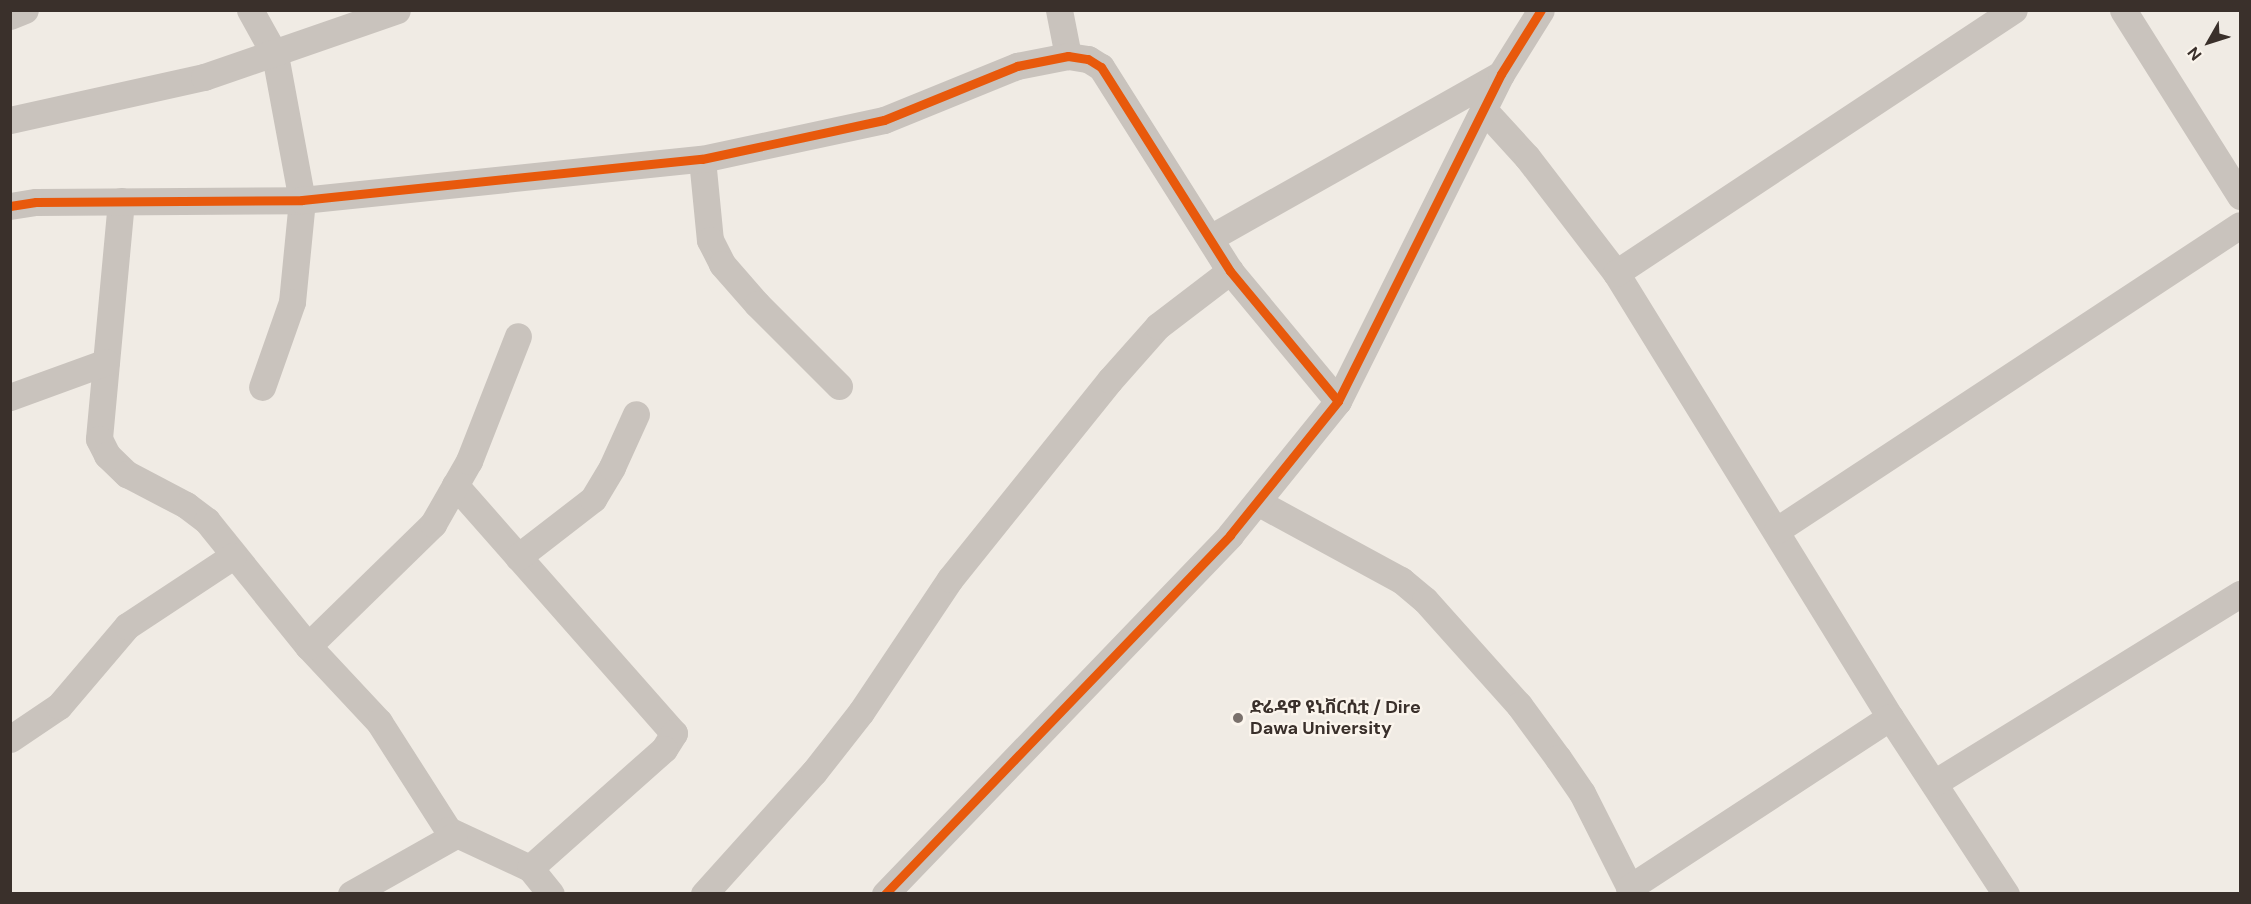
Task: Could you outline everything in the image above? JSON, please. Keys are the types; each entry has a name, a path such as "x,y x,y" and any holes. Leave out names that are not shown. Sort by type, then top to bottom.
{"street":[{"path":"10,16 25,10"},
{"path":"250,10 275,55 302,200 292,302 262,387"},
{"path":"10,120 132,96 275,55 397,10"},
{"path":"1059,10 1068,56"},
{"path":"885,894 1259,503 1338,401 1485,111 1501,74 1541,10"},
{"path":"1616,273 2014,10"},
{"path":"2123,10 2241,196"},
{"path":"10,206 120,201 302,200 702,159 884,120 1017,66 1068,56 1088,59 1101,67 1230,271 1338,401"},
{"path":"1210,238 1501,74"},
{"path":"1485,111 1527,157 1616,273 1890,717 2006,894"},
{"path":"702,159 710,240 722,264 757,304 839,386"},
{"path":"120,201 99,439 107,455 127,474 186,505 207,521 308,646 379,722 454,836 530,868 551,894"},
{"path":"1776,530 2241,225"},
{"path":"704,894 814,772 861,712 950,579 1110,380 1158,326 1230,271"},
{"path":"308,646 433,524 469,461 518,336"},
{"path":"10,397 106,362"},
{"path":"518,557 593,499 612,467 636,414"},
{"path":"455,485 674,733 664,749 530,868"},
{"path":"1259,503 1401,580 1425,600 1519,705 1558,758 1582,793 1631,891 1890,717"},
{"path":"10,739 59,706 127,626 233,556"},
{"path":"1934,783 2241,594"},
{"path":"351,894 454,836"}],"cycle path":[{"path":"885,894 1230,535 1338,401 1501,74 1541,10"},
{"path":"10,206 36,202 302,200 702,159 884,120 1017,66 1068,56 1088,59 1101,67 1230,271 1338,401"}],"place":[{"name":"ድሬዳዋ ዩኒቨርሲቲ / Dire Dawa University","path":"1238,718"}]}
